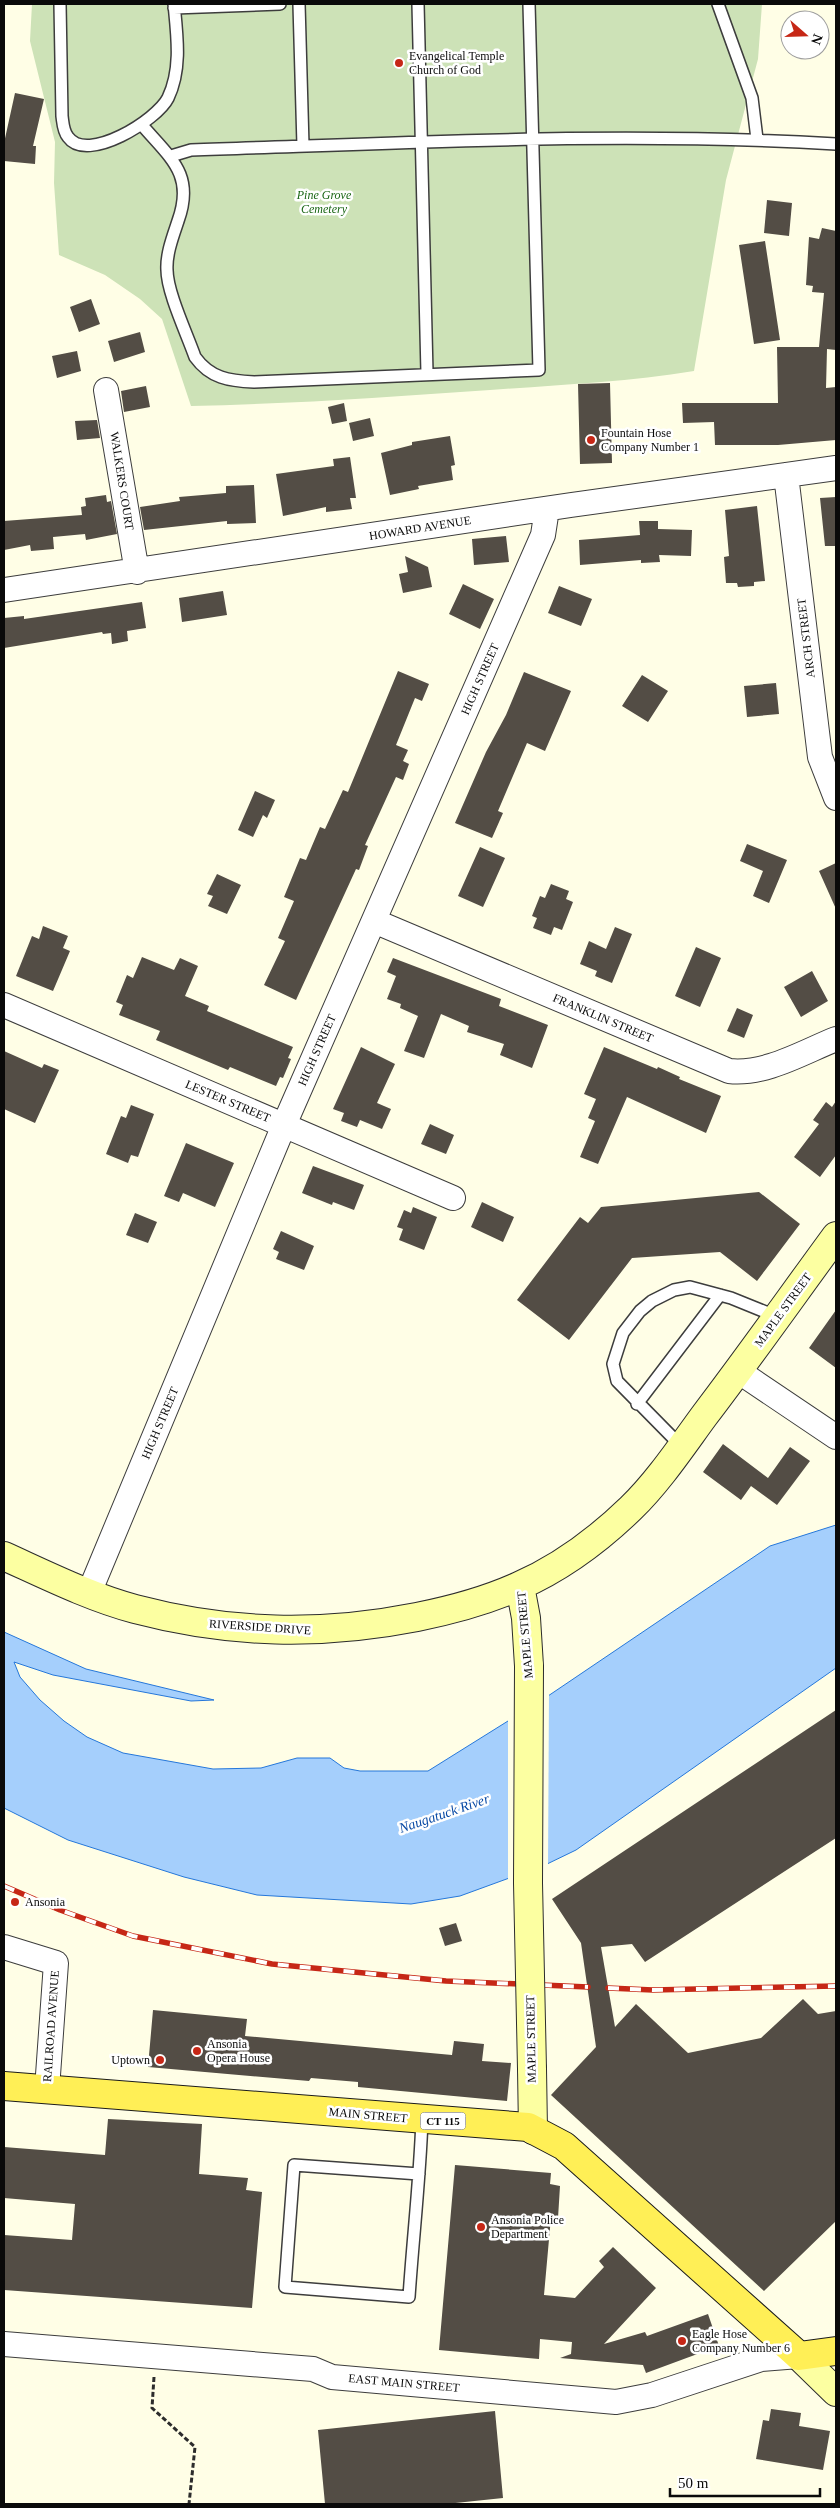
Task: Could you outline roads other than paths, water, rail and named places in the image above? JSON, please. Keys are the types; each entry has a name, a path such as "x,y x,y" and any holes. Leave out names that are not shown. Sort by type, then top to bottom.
{"main road":[{"name":"MAPLE STREET","path":"533,2130 528,1883 529,1666 526,1618 520,1586 564,1561 596,1538 633,1506 682,1446 836,1236"},
{"name":"RIVERSIDE DRIVE","path":"4,1556 89,1593 134,1609 196,1623 296,1631 374,1625 431,1614 459,1608 520,1586"},
{"name":"MAIN STREET","path":"4,2086 528,2127 564,2146 799,2356"},
{"path":"799,2356 836,2351"},
{"path":"799,2356 836,2392"}],"street":[{"name":"WALKERS COURT","path":"106,390 137,572"},
{"name":"HOWARD AVENUE","path":"4,590 836,468"},
{"name":"ARCH STREET","path":"786,475 820,757 836,798"},
{"name":"HIGH STREET","path":"89,1593 284,1125 543,535 547,509"},
{"name":"FRANKLIN STREET","path":"374,921 729,1071 750,1071 764,1068 836,1039"},
{"name":"LESTER STREET","path":"4,1005 453,1198"},
{"path":"738,1371 836,1437"},
{"name":"RAILROAD AVENUE","path":"4,1947 56,1963 47,2089"},
{"name":"EAST MAIN STREET","path":"4,2344 313,2369 332,2376 616,2402 652,2395 761,2359 799,2356"}],"lane":[{"path":"60,4 62,116 68,138 76,144 94,146 142,125 157,113 167,100 172,88 177,59 174,6 280,4"},
{"path":"299,4 302,146"},
{"path":"418,4 427,373"},
{"path":"142,125 171,156 180,172 182,202 172,236 167,269 195,357 202,366 222,378 254,382 427,373 539,370 529,4"},
{"path":"718,4 752,98 758,139"},
{"path":"171,156 191,150 533,139 758,139 836,144"},
{"path":"682,1446 637,1404 618,1381 613,1364 623,1333 640,1310 652,1301 674,1290 690,1287 720,1294 778,1316"},
{"path":"637,1404 720,1294"},
{"path":"419,2174 294,2165 285,2287 408,2296 419,2174 422,2119"}],"water":[{"name":"Naugatuck River","path":"836,1525 836,1668 576,1850 545,1865 460,1896 411,1904 257,1895 184,1877 68,1840 4,1808 4,1632 86,1669 214,1700 191,1701 53,1675 14,1662 20,1677 40,1700 64,1721 87,1737 123,1753 213,1769 261,1768 297,1758 330,1758 344,1768 360,1771 428,1771 548,1696 770,1546"}],"railway":[{"path":"4,1886 60,1910 133,1936 272,1964 446,1981 588,1987"},
{"path":"608,1988 653,1990 836,1986"}],"place":[{"name":"Evangelical Temple Church of God","path":"399,63"},
{"name":"Fountain Hose Company Number 1","path":"591,440"},
{"name":"Ansonia","path":"15,1902"},
{"name":"Ansonia Opera House","path":"197,2051"},
{"name":"Uptown","path":"160,2060"},
{"name":"Ansonia Police Department","path":"481,2227"},
{"name":"Eagle Hose Company Number 6","path":"682,2341"}],"park label":[{"name":"Pine Grove Cemetery","path":"324,202"}]}
